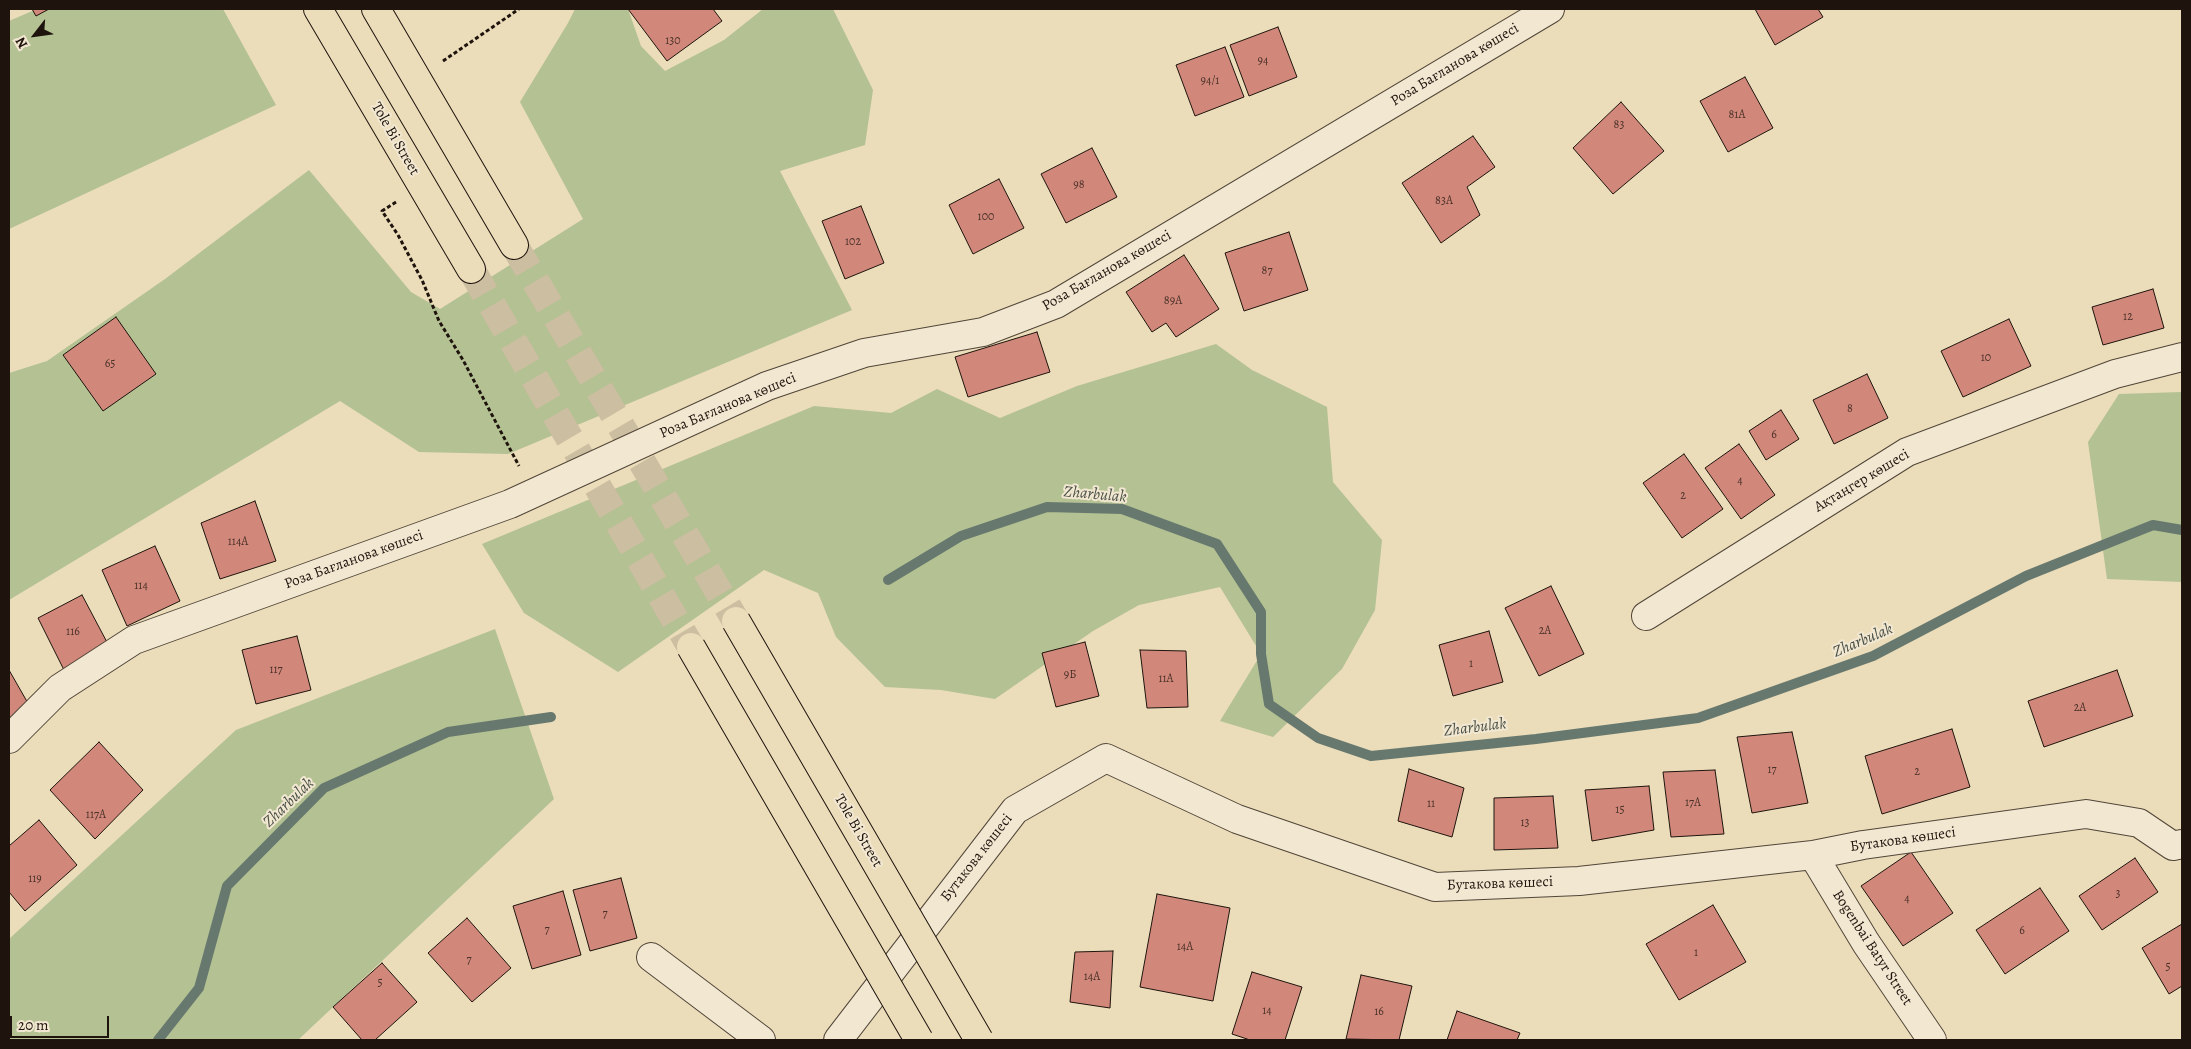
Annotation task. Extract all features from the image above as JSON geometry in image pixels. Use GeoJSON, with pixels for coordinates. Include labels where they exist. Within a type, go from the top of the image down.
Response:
{"type":"FeatureCollection","features":[{"type":"Feature","properties":{"kind":"main road","name":"Tole Bi Street"},"geometry":{"type":"LineString","coordinates":[[318,9],[471,269]]}},
{"type":"Feature","properties":{"kind":"main road"},"geometry":{"type":"LineString","coordinates":[[376,9],[514,245]]}},
{"type":"Feature","properties":{"kind":"main road","name":"Tole Bi Street"},"geometry":{"type":"LineString","coordinates":[[736,621],[979,1040]]}},
{"type":"Feature","properties":{"kind":"main road"},"geometry":{"type":"LineString","coordinates":[[691,647],[920,1040]]}},
{"type":"Feature","properties":{"kind":"street","name":"Роза Бағланова көшесі"},"geometry":{"type":"LineString","coordinates":[[9,739],[60,688],[134,640],[510,504],[767,386],[864,353],[983,332],[1056,304],[1550,9]]}},
{"type":"Feature","properties":{"kind":"street","name":"Ақтаңгер көшесі"},"geometry":{"type":"LineString","coordinates":[[1646,616],[1907,452],[2115,374],[2182,357]]}},
{"type":"Feature","properties":{"kind":"street","name":"Бутакова көшесі"},"geometry":{"type":"LineString","coordinates":[[838,1040],[1015,810],[1106,758],[1237,819],[1435,887],[1579,881],[1813,855],[1863,845],[2086,814],[2139,823],[2179,851]]}},
{"type":"Feature","properties":{"kind":"street","name":"Bogenbai Batyr Street"},"geometry":{"type":"LineString","coordinates":[[1813,855],[1866,943],[1932,1040]]}},
{"type":"Feature","properties":{"kind":"street"},"geometry":{"type":"LineString","coordinates":[[651,957],[760,1040]]}},
{"type":"Feature","properties":{"kind":"path"},"geometry":{"type":"LineString","coordinates":[[443,61],[519,9]]}},
{"type":"Feature","properties":{"kind":"path"},"geometry":{"type":"LineString","coordinates":[[396,202],[382,211],[398,235],[422,280],[438,321],[463,360],[499,425],[533,494]]}},
{"type":"Feature","properties":{"kind":"green space"},"geometry":{"type":"Polygon","coordinates":[[[37,9],[223,9],[276,105],[9,229],[9,21],[37,9]]]}},
{"type":"Feature","properties":{"kind":"green space"},"geometry":{"type":"Polygon","coordinates":[[[575,9],[628,9],[641,46],[665,71],[724,40],[763,9],[833,9],[873,90],[865,145],[780,171],[852,310],[508,454],[419,452],[340,401],[9,600],[9,373],[47,361],[165,279],[309,170],[411,292],[440,309],[583,219],[520,102],[575,9]]]}},
{"type":"Feature","properties":{"kind":"green space"},"geometry":{"type":"Polygon","coordinates":[[[1216,344],[1252,370],[1327,407],[1333,482],[1382,540],[1375,610],[1342,669],[1273,737],[1220,721],[1261,654],[1220,587],[1139,605],[1093,631],[995,699],[941,690],[885,687],[836,637],[818,593],[764,570],[618,672],[524,613],[482,544],[814,406],[891,413],[937,389],[1000,418],[1077,386],[1216,344]]]}},
{"type":"Feature","properties":{"kind":"green space"},"geometry":{"type":"Polygon","coordinates":[[[2182,392],[2182,582],[2107,579],[2088,442],[2119,394],[2182,392]]]}},
{"type":"Feature","properties":{"kind":"green space"},"geometry":{"type":"Polygon","coordinates":[[[495,629],[554,799],[298,1040],[9,1040],[9,939],[236,730],[495,629]]]}},
{"type":"Feature","properties":{"kind":"building"},"geometry":{"type":"Polygon","coordinates":[[[32,9],[49,9],[36,16],[32,9]]]}},
{"type":"Feature","properties":{"kind":"building"},"geometry":{"type":"Polygon","coordinates":[[[628,9],[713,9],[722,21],[667,61],[628,9]]]}},
{"type":"Feature","properties":{"kind":"building"},"geometry":{"type":"Polygon","coordinates":[[[1755,9],[1818,9],[1823,17],[1775,45],[1755,9]]]}},
{"type":"Feature","properties":{"kind":"building"},"geometry":{"type":"Polygon","coordinates":[[[1278,27],[1297,77],[1249,96],[1230,45],[1278,27]]]}},
{"type":"Feature","properties":{"kind":"building"},"geometry":{"type":"Polygon","coordinates":[[[1225,47],[1244,97],[1195,116],[1176,65],[1225,47]]]}},
{"type":"Feature","properties":{"kind":"building"},"geometry":{"type":"Polygon","coordinates":[[[1745,77],[1773,128],[1728,152],[1700,101],[1745,77]]]}},
{"type":"Feature","properties":{"kind":"building"},"geometry":{"type":"Polygon","coordinates":[[[1621,102],[1664,151],[1613,194],[1573,148],[1621,102]]]}},
{"type":"Feature","properties":{"kind":"building"},"geometry":{"type":"Polygon","coordinates":[[[1473,136],[1495,167],[1467,187],[1480,215],[1441,243],[1402,183],[1473,136]]]}},
{"type":"Feature","properties":{"kind":"building"},"geometry":{"type":"Polygon","coordinates":[[[1092,148],[1117,197],[1066,223],[1041,174],[1092,148]]]}},
{"type":"Feature","properties":{"kind":"building"},"geometry":{"type":"Polygon","coordinates":[[[999,179],[1024,228],[973,254],[949,205],[999,179]]]}},
{"type":"Feature","properties":{"kind":"building"},"geometry":{"type":"Polygon","coordinates":[[[861,206],[884,263],[845,279],[822,221],[861,206]]]}},
{"type":"Feature","properties":{"kind":"building"},"geometry":{"type":"Polygon","coordinates":[[[1289,232],[1308,290],[1244,311],[1225,253],[1289,232]]]}},
{"type":"Feature","properties":{"kind":"building"},"geometry":{"type":"Polygon","coordinates":[[[1184,255],[1219,309],[1176,337],[1166,323],[1152,332],[1126,292],[1184,255]]]}},
{"type":"Feature","properties":{"kind":"building"},"geometry":{"type":"Polygon","coordinates":[[[2153,289],[2164,328],[2103,345],[2092,307],[2153,289]]]}},
{"type":"Feature","properties":{"kind":"building"},"geometry":{"type":"Polygon","coordinates":[[[116,317],[156,374],[103,411],[63,355],[116,317]]]}},
{"type":"Feature","properties":{"kind":"building"},"geometry":{"type":"Polygon","coordinates":[[[2009,319],[2031,366],[1963,397],[1941,351],[2009,319]]]}},
{"type":"Feature","properties":{"kind":"building"},"geometry":{"type":"Polygon","coordinates":[[[1037,332],[1050,372],[968,397],[955,357],[1037,332]]]}},
{"type":"Feature","properties":{"kind":"building"},"geometry":{"type":"Polygon","coordinates":[[[1867,374],[1888,418],[1834,444],[1813,400],[1867,374]]]}},
{"type":"Feature","properties":{"kind":"building"},"geometry":{"type":"Polygon","coordinates":[[[1781,410],[1799,439],[1766,460],[1749,431],[1781,410]]]}},
{"type":"Feature","properties":{"kind":"building"},"geometry":{"type":"Polygon","coordinates":[[[1739,444],[1775,495],[1741,519],[1705,468],[1739,444]]]}},
{"type":"Feature","properties":{"kind":"building"},"geometry":{"type":"Polygon","coordinates":[[[1684,454],[1723,509],[1682,538],[1643,483],[1684,454]]]}},
{"type":"Feature","properties":{"kind":"building"},"geometry":{"type":"Polygon","coordinates":[[[255,501],[276,561],[220,579],[201,523],[255,501]]]}},
{"type":"Feature","properties":{"kind":"building"},"geometry":{"type":"Polygon","coordinates":[[[155,546],[180,601],[127,626],[102,570],[155,546]]]}},
{"type":"Feature","properties":{"kind":"building"},"geometry":{"type":"Polygon","coordinates":[[[1551,586],[1584,654],[1539,676],[1505,608],[1551,586]]]}},
{"type":"Feature","properties":{"kind":"building"},"geometry":{"type":"Polygon","coordinates":[[[82,595],[109,646],[64,670],[38,618],[82,595]]]}},
{"type":"Feature","properties":{"kind":"building"},"geometry":{"type":"Polygon","coordinates":[[[1489,631],[1503,682],[1453,696],[1439,645],[1489,631]]]}},
{"type":"Feature","properties":{"kind":"building"},"geometry":{"type":"Polygon","coordinates":[[[297,636],[311,690],[256,704],[242,650],[297,636]]]}},
{"type":"Feature","properties":{"kind":"building"},"geometry":{"type":"Polygon","coordinates":[[[1085,642],[1099,696],[1056,707],[1042,653],[1085,642]]]}},
{"type":"Feature","properties":{"kind":"building"},"geometry":{"type":"Polygon","coordinates":[[[1140,650],[1186,651],[1188,707],[1147,708],[1140,650]]]}},
{"type":"Feature","properties":{"kind":"building"},"geometry":{"type":"Polygon","coordinates":[[[9,670],[33,712],[9,727],[9,670]]]}},
{"type":"Feature","properties":{"kind":"building"},"geometry":{"type":"Polygon","coordinates":[[[2117,670],[2133,716],[2044,747],[2028,701],[2117,670]]]}},
{"type":"Feature","properties":{"kind":"building"},"geometry":{"type":"Polygon","coordinates":[[[1952,729],[1970,787],[1882,814],[1865,756],[1952,729]]]}},
{"type":"Feature","properties":{"kind":"building"},"geometry":{"type":"Polygon","coordinates":[[[1792,732],[1808,803],[1752,813],[1737,737],[1792,732]]]}},
{"type":"Feature","properties":{"kind":"building"},"geometry":{"type":"Polygon","coordinates":[[[99,742],[143,790],[95,839],[50,790],[99,742]]]}},
{"type":"Feature","properties":{"kind":"building"},"geometry":{"type":"Polygon","coordinates":[[[1409,769],[1464,788],[1452,837],[1398,821],[1409,769]]]}},
{"type":"Feature","properties":{"kind":"building"},"geometry":{"type":"Polygon","coordinates":[[[1715,770],[1724,834],[1671,837],[1663,772],[1715,770]]]}},
{"type":"Feature","properties":{"kind":"building"},"geometry":{"type":"Polygon","coordinates":[[[1649,786],[1654,830],[1592,841],[1585,790],[1649,786]]]}},
{"type":"Feature","properties":{"kind":"building"},"geometry":{"type":"Polygon","coordinates":[[[1553,796],[1558,848],[1494,850],[1494,798],[1553,796]]]}},
{"type":"Feature","properties":{"kind":"building"},"geometry":{"type":"Polygon","coordinates":[[[39,820],[77,865],[25,911],[9,892],[9,846],[39,820]]]}},
{"type":"Feature","properties":{"kind":"building"},"geometry":{"type":"Polygon","coordinates":[[[1911,852],[1953,913],[1903,946],[1861,886],[1911,852]]]}},
{"type":"Feature","properties":{"kind":"building"},"geometry":{"type":"Polygon","coordinates":[[[2135,858],[2158,892],[2102,930],[2079,896],[2135,858]]]}},
{"type":"Feature","properties":{"kind":"building"},"geometry":{"type":"Polygon","coordinates":[[[621,878],[637,938],[590,951],[573,890],[621,878]]]}},
{"type":"Feature","properties":{"kind":"building"},"geometry":{"type":"Polygon","coordinates":[[[2040,888],[2069,931],[2005,974],[1976,930],[2040,888]]]}},
{"type":"Feature","properties":{"kind":"building"},"geometry":{"type":"Polygon","coordinates":[[[563,891],[581,955],[532,969],[513,906],[563,891]]]}},
{"type":"Feature","properties":{"kind":"building"},"geometry":{"type":"Polygon","coordinates":[[[1157,894],[1230,908],[1213,1001],[1140,987],[1157,894]]]}},
{"type":"Feature","properties":{"kind":"building"},"geometry":{"type":"Polygon","coordinates":[[[1713,905],[1746,962],[1679,1000],[1646,944],[1713,905]]]}},
{"type":"Feature","properties":{"kind":"building"},"geometry":{"type":"Polygon","coordinates":[[[467,918],[511,968],[472,1002],[428,953],[467,918]]]}},
{"type":"Feature","properties":{"kind":"building"},"geometry":{"type":"Polygon","coordinates":[[[2182,924],[2182,986],[2169,994],[2142,948],[2182,924]]]}},
{"type":"Feature","properties":{"kind":"building"},"geometry":{"type":"Polygon","coordinates":[[[1113,951],[1110,1008],[1070,1002],[1075,952],[1113,951]]]}},
{"type":"Feature","properties":{"kind":"building"},"geometry":{"type":"Polygon","coordinates":[[[382,963],[417,1002],[375,1040],[362,1040],[333,1007],[382,963]]]}},
{"type":"Feature","properties":{"kind":"building"},"geometry":{"type":"Polygon","coordinates":[[[1252,972],[1302,987],[1285,1040],[1250,1040],[1232,1034],[1252,972]]]}},
{"type":"Feature","properties":{"kind":"building"},"geometry":{"type":"Polygon","coordinates":[[[1361,975],[1412,986],[1399,1040],[1346,1039],[1361,975]]]}},
{"type":"Feature","properties":{"kind":"building"},"geometry":{"type":"Polygon","coordinates":[[[1457,1011],[1520,1033],[1517,1040],[1447,1040],[1457,1011]]]}},
{"type":"Feature","properties":{"kind":"waterway","name":"Zharbulak"},"geometry":{"type":"LineString","coordinates":[[888,580],[961,536],[1047,507],[1122,509],[1217,544],[1261,612],[1261,654],[1269,704],[1318,738],[1371,756],[1536,739],[1698,718],[1873,656],[2026,576],[2153,525],[2182,530]]}},
{"type":"Feature","properties":{"kind":"waterway","name":"Zharbulak"},"geometry":{"type":"LineString","coordinates":[[158,1040],[199,988],[227,886],[324,788],[448,732],[551,717]]}},
{"type":"Feature","properties":{"kind":"tunnel"},"geometry":{"type":"LineString","coordinates":[[514,245],[736,621]]}},
{"type":"Feature","properties":{"kind":"tunnel"},"geometry":{"type":"LineString","coordinates":[[471,269],[691,647]]}}]}
